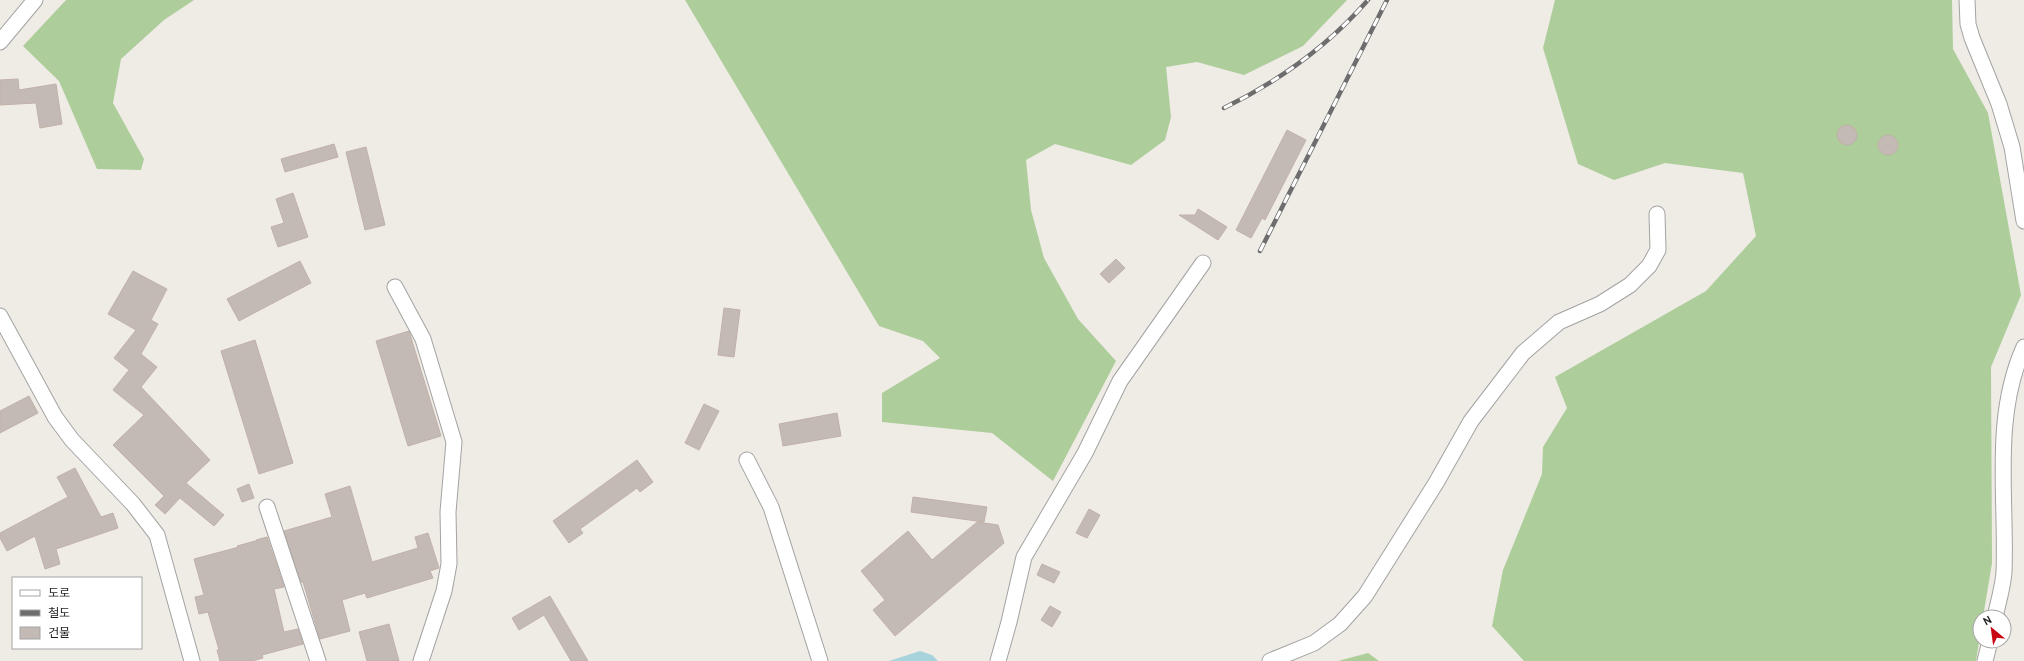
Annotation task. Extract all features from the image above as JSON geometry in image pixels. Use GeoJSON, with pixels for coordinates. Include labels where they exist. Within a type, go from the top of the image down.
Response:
{"type":"FeatureCollection","features":[{"type":"Feature","properties":{"kind":"street"},"geometry":{"type":"LineString","coordinates":[[0,42],[35,0]]}},
{"type":"Feature","properties":{"kind":"street"},"geometry":{"type":"LineString","coordinates":[[1967,0],[1968,24],[1972,38],[2000,104],[2012,147],[2024,221]]}},
{"type":"Feature","properties":{"kind":"street"},"geometry":{"type":"LineString","coordinates":[[1270,661],[1314,643],[1340,624],[1365,596],[1436,483],[1471,421],[1523,354],[1559,322],[1600,304],[1630,285],[1648,266],[1658,250],[1656,214]]}},
{"type":"Feature","properties":{"kind":"street"},"geometry":{"type":"LineString","coordinates":[[998,661],[1009,622],[1024,557],[1085,453],[1120,381],[1203,263]]}},
{"type":"Feature","properties":{"kind":"street"},"geometry":{"type":"LineString","coordinates":[[395,287],[423,339],[454,442],[448,512],[449,564],[444,591],[421,661]]}},
{"type":"Feature","properties":{"kind":"street"},"geometry":{"type":"LineString","coordinates":[[0,316],[55,417],[72,440],[132,504],[157,535],[192,661]]}},
{"type":"Feature","properties":{"kind":"street"},"geometry":{"type":"LineString","coordinates":[[1997,609],[2004,574],[2003,447],[2009,400],[2019,358],[2024,347]]}},
{"type":"Feature","properties":{"kind":"street"},"geometry":{"type":"LineString","coordinates":[[747,460],[771,507],[820,661]]}},
{"type":"Feature","properties":{"kind":"street"},"geometry":{"type":"LineString","coordinates":[[267,507],[318,661]]}},
{"type":"Feature","properties":{"kind":"street"},"geometry":{"type":"LineString","coordinates":[[1985,661],[1988,649]]}},
{"type":"Feature","properties":{"kind":"green space"},"geometry":{"type":"Polygon","coordinates":[[[66,0],[194,0],[164,20],[121,59],[113,103],[144,159],[141,170],[97,169],[59,81],[23,46],[66,0]]]}},
{"type":"Feature","properties":{"kind":"green space"},"geometry":{"type":"Polygon","coordinates":[[[685,0],[1347,0],[1303,46],[1244,75],[1197,62],[1166,67],[1171,117],[1165,140],[1131,165],[1055,144],[1026,160],[1031,210],[1044,258],[1078,319],[1116,361],[1053,481],[992,433],[882,422],[882,393],[940,358],[923,341],[879,326],[685,0]]]}},
{"type":"Feature","properties":{"kind":"green space"},"geometry":{"type":"Polygon","coordinates":[[[1555,0],[1952,0],[1953,49],[1988,113],[2021,295],[1991,367],[1992,563],[1984,609],[1972,609],[1972,649],[1978,649],[1976,661],[1524,661],[1492,626],[1503,570],[1542,474],[1543,447],[1567,408],[1555,377],[1706,291],[1756,236],[1743,173],[1665,163],[1614,180],[1578,164],[1543,48],[1555,0]]]}},
{"type":"Feature","properties":{"kind":"green space"},"geometry":{"type":"Polygon","coordinates":[[[1368,653],[1379,661],[1338,661],[1368,653]]]}},
{"type":"Feature","properties":{"kind":"water"},"geometry":{"type":"Polygon","coordinates":[[[920,651],[932,655],[938,661],[889,661],[920,651]]]}},
{"type":"Feature","properties":{"kind":"building"},"geometry":{"type":"Polygon","coordinates":[[[18,79],[19,90],[56,84],[62,124],[40,128],[36,103],[0,105],[0,80],[18,79]]]}},
{"type":"Feature","properties":{"kind":"building"},"geometry":{"type":"Polygon","coordinates":[[[1847,125],[1854,128],[1857,135],[1854,142],[1847,145],[1840,142],[1837,135],[1840,128],[1847,125]]]}},
{"type":"Feature","properties":{"kind":"building"},"geometry":{"type":"Polygon","coordinates":[[[1287,130],[1306,140],[1265,220],[1262,218],[1251,238],[1236,230],[1287,130]]]}},
{"type":"Feature","properties":{"kind":"building"},"geometry":{"type":"Polygon","coordinates":[[[1888,135],[1895,138],[1898,145],[1895,152],[1888,155],[1881,152],[1878,145],[1881,138],[1888,135]]]}},
{"type":"Feature","properties":{"kind":"building"},"geometry":{"type":"Polygon","coordinates":[[[334,144],[338,157],[285,172],[281,159],[334,144]]]}},
{"type":"Feature","properties":{"kind":"building"},"geometry":{"type":"Polygon","coordinates":[[[366,147],[385,225],[365,230],[346,152],[366,147]]]}},
{"type":"Feature","properties":{"kind":"building"},"geometry":{"type":"Polygon","coordinates":[[[293,193],[308,237],[278,247],[271,227],[284,223],[276,199],[293,193]]]}},
{"type":"Feature","properties":{"kind":"building"},"geometry":{"type":"Polygon","coordinates":[[[1198,209],[1227,227],[1218,240],[1179,215],[1195,215],[1198,209]]]}},
{"type":"Feature","properties":{"kind":"building"},"geometry":{"type":"Polygon","coordinates":[[[1116,259],[1125,268],[1109,283],[1100,274],[1116,259]]]}},
{"type":"Feature","properties":{"kind":"building"},"geometry":{"type":"Polygon","coordinates":[[[300,261],[311,283],[239,321],[227,299],[300,261]]]}},
{"type":"Feature","properties":{"kind":"building"},"geometry":{"type":"Polygon","coordinates":[[[133,271],[167,289],[151,320],[158,324],[141,354],[157,367],[141,387],[210,460],[186,483],[224,515],[214,526],[180,498],[165,514],[155,505],[164,496],[113,445],[144,415],[113,390],[129,370],[114,358],[136,330],[108,314],[133,271]]]}},
{"type":"Feature","properties":{"kind":"building"},"geometry":{"type":"Polygon","coordinates":[[[724,308],[740,310],[734,357],[718,355],[724,308]]]}},
{"type":"Feature","properties":{"kind":"building"},"geometry":{"type":"Polygon","coordinates":[[[409,331],[441,436],[408,446],[376,341],[409,331]]]}},
{"type":"Feature","properties":{"kind":"building"},"geometry":{"type":"Polygon","coordinates":[[[255,340],[293,463],[259,474],[221,351],[255,340]]]}},
{"type":"Feature","properties":{"kind":"building"},"geometry":{"type":"Polygon","coordinates":[[[29,396],[38,413],[0,433],[0,411],[29,396]]]}},
{"type":"Feature","properties":{"kind":"building"},"geometry":{"type":"Polygon","coordinates":[[[704,404],[719,411],[699,450],[685,443],[704,404]]]}},
{"type":"Feature","properties":{"kind":"building"},"geometry":{"type":"Polygon","coordinates":[[[837,413],[841,436],[783,446],[779,424],[837,413]]]}},
{"type":"Feature","properties":{"kind":"building"},"geometry":{"type":"Polygon","coordinates":[[[637,460],[653,482],[640,492],[637,488],[580,529],[583,533],[569,543],[553,521],[637,460]]]}},
{"type":"Feature","properties":{"kind":"building"},"geometry":{"type":"Polygon","coordinates":[[[75,468],[101,517],[113,513],[118,528],[56,549],[60,564],[45,569],[35,536],[7,551],[0,538],[0,533],[68,497],[57,477],[75,468]]]}},
{"type":"Feature","properties":{"kind":"building"},"geometry":{"type":"Polygon","coordinates":[[[249,484],[254,498],[242,502],[237,489],[249,484]]]}},
{"type":"Feature","properties":{"kind":"building"},"geometry":{"type":"Polygon","coordinates":[[[350,486],[372,562],[418,548],[415,537],[428,533],[439,568],[430,571],[433,578],[367,598],[365,593],[342,600],[350,631],[320,639],[303,582],[301,582],[284,531],[332,517],[325,494],[350,486]]]}},
{"type":"Feature","properties":{"kind":"building"},"geometry":{"type":"Polygon","coordinates":[[[913,497],[987,507],[984,522],[911,512],[913,497]]]}},
{"type":"Feature","properties":{"kind":"building"},"geometry":{"type":"Polygon","coordinates":[[[1089,509],[1100,515],[1087,538],[1076,533],[1089,509]]]}},
{"type":"Feature","properties":{"kind":"building"},"geometry":{"type":"Polygon","coordinates":[[[977,522],[998,525],[1004,543],[895,636],[873,610],[885,600],[861,571],[908,531],[932,560],[977,522]]]}},
{"type":"Feature","properties":{"kind":"building"},"geometry":{"type":"Polygon","coordinates":[[[267,537],[284,587],[274,589],[284,632],[298,629],[303,644],[262,655],[263,658],[252,661],[220,661],[217,650],[219,650],[208,612],[199,614],[195,597],[204,595],[194,559],[239,547],[237,546],[255,541],[256,542],[256,540],[267,537]]]}},
{"type":"Feature","properties":{"kind":"building"},"geometry":{"type":"Polygon","coordinates":[[[1042,564],[1060,572],[1054,583],[1037,575],[1042,564]]]}},
{"type":"Feature","properties":{"kind":"building"},"geometry":{"type":"Polygon","coordinates":[[[550,596],[588,661],[571,661],[544,615],[519,630],[512,618],[550,596]]]}},
{"type":"Feature","properties":{"kind":"building"},"geometry":{"type":"Polygon","coordinates":[[[1050,606],[1061,612],[1052,627],[1041,620],[1050,606]]]}},
{"type":"Feature","properties":{"kind":"building"},"geometry":{"type":"Polygon","coordinates":[[[389,624],[399,661],[367,661],[359,632],[389,624]]]}},
{"type":"Feature","properties":{"kind":"railway"},"geometry":{"type":"LineString","coordinates":[[1224,108],[1264,86],[1302,61],[1353,17],[1368,0]]}},
{"type":"Feature","properties":{"kind":"railway"},"geometry":{"type":"LineString","coordinates":[[1260,251],[1387,0]]}}]}
